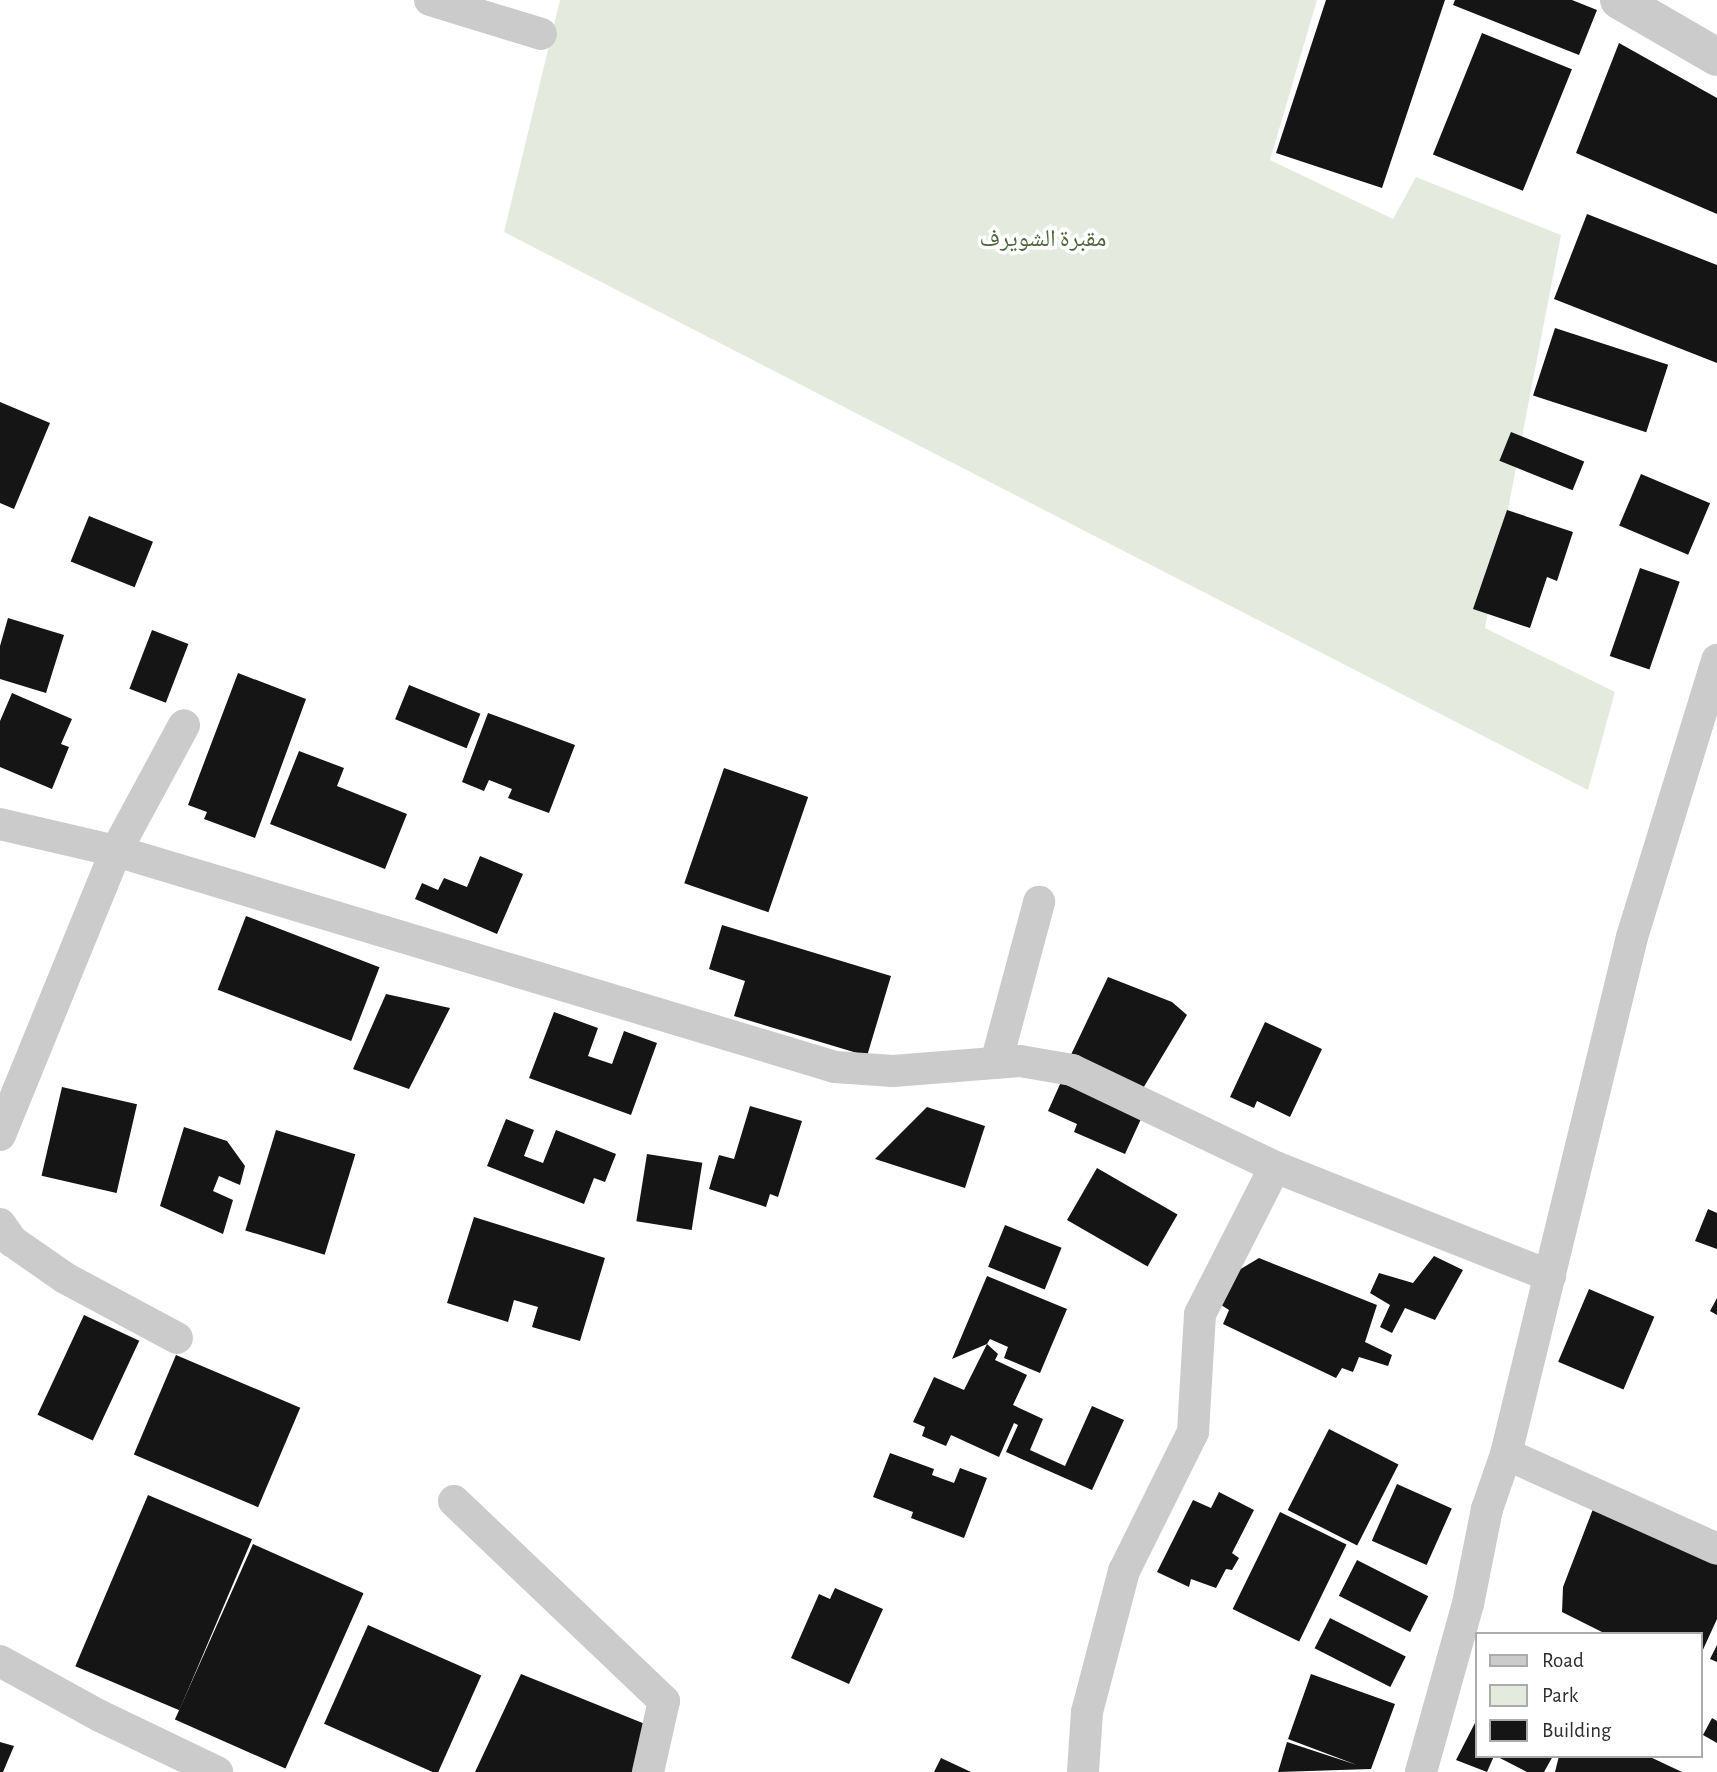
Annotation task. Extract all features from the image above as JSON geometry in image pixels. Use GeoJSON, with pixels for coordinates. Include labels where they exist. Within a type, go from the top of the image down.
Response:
{"type":"FeatureCollection","features":[{"type":"Feature","properties":{"kind":"street"},"geometry":{"type":"LineString","coordinates":[[430,0],[541,34]]}},
{"type":"Feature","properties":{"kind":"street"},"geometry":{"type":"LineString","coordinates":[[1619,0],[1717,57]]}},
{"type":"Feature","properties":{"kind":"street"},"geometry":{"type":"LineString","coordinates":[[1420,1772],[1468,1604],[1487,1509],[1506,1454],[1632,937],[1717,660]]}},
{"type":"Feature","properties":{"kind":"street"},"geometry":{"type":"LineString","coordinates":[[0,1135],[116,851],[184,725]]}},
{"type":"Feature","properties":{"kind":"street"},"geometry":{"type":"LineString","coordinates":[[0,824],[116,851],[835,1067],[893,1071],[1020,1061],[1072,1070],[1275,1167],[1550,1276]]}},
{"type":"Feature","properties":{"kind":"street"},"geometry":{"type":"LineString","coordinates":[[996,1063],[1039,902]]}},
{"type":"Feature","properties":{"kind":"street"},"geometry":{"type":"LineString","coordinates":[[1083,1772],[1087,1712],[1124,1572],[1193,1432],[1200,1314],[1275,1167]]}},
{"type":"Feature","properties":{"kind":"street"},"geometry":{"type":"LineString","coordinates":[[0,1224],[12,1241],[65,1278],[177,1338]]}},
{"type":"Feature","properties":{"kind":"street"},"geometry":{"type":"LineString","coordinates":[[1506,1454],[1717,1549]]}},
{"type":"Feature","properties":{"kind":"street"},"geometry":{"type":"LineString","coordinates":[[454,1501],[664,1702],[648,1772]]}},
{"type":"Feature","properties":{"kind":"street"},"geometry":{"type":"LineString","coordinates":[[0,1661],[100,1716],[217,1772]]}},
{"type":"Feature","properties":{"kind":"green space","name":"مقبرة الشويرف"},"geometry":{"type":"Polygon","coordinates":[[[560,0],[1317,0],[1270,160],[1393,219],[1416,177],[1561,235],[1485,628],[1615,692],[1588,790],[504,232],[560,0]]]}},
{"type":"Feature","properties":{"kind":"building"},"geometry":{"type":"Polygon","coordinates":[[[1326,0],[1445,0],[1382,188],[1276,153],[1326,0]]]}},
{"type":"Feature","properties":{"kind":"building"},"geometry":{"type":"Polygon","coordinates":[[[1455,0],[1572,0],[1597,10],[1579,55],[1453,5],[1455,0]]]}},
{"type":"Feature","properties":{"kind":"building"},"geometry":{"type":"Polygon","coordinates":[[[1482,33],[1572,69],[1523,191],[1433,154],[1482,33]]]}},
{"type":"Feature","properties":{"kind":"building"},"geometry":{"type":"Polygon","coordinates":[[[1619,43],[1717,98],[1717,214],[1576,153],[1619,43]]]}},
{"type":"Feature","properties":{"kind":"building"},"geometry":{"type":"Polygon","coordinates":[[[1587,214],[1717,265],[1717,363],[1554,299],[1587,214]]]}},
{"type":"Feature","properties":{"kind":"building"},"geometry":{"type":"Polygon","coordinates":[[[1555,328],[1668,365],[1646,432],[1533,396],[1555,328]]]}},
{"type":"Feature","properties":{"kind":"building"},"geometry":{"type":"Polygon","coordinates":[[[0,402],[50,423],[14,509],[0,503],[0,402]]]}},
{"type":"Feature","properties":{"kind":"building"},"geometry":{"type":"Polygon","coordinates":[[[1511,432],[1584,462],[1573,490],[1499,461],[1511,432]]]}},
{"type":"Feature","properties":{"kind":"building"},"geometry":{"type":"Polygon","coordinates":[[[1641,474],[1710,503],[1688,555],[1619,526],[1641,474]]]}},
{"type":"Feature","properties":{"kind":"building"},"geometry":{"type":"Polygon","coordinates":[[[1507,510],[1573,532],[1557,581],[1547,577],[1530,628],[1473,609],[1507,510]]]}},
{"type":"Feature","properties":{"kind":"building"},"geometry":{"type":"Polygon","coordinates":[[[89,516],[153,542],[135,587],[71,561],[89,516]]]}},
{"type":"Feature","properties":{"kind":"building"},"geometry":{"type":"Polygon","coordinates":[[[1640,568],[1680,582],[1649,670],[1610,656],[1640,568]]]}},
{"type":"Feature","properties":{"kind":"building"},"geometry":{"type":"Polygon","coordinates":[[[8,618],[64,635],[46,693],[0,679],[0,646],[8,618]]]}},
{"type":"Feature","properties":{"kind":"building"},"geometry":{"type":"Polygon","coordinates":[[[152,630],[188,644],[166,703],[129,689],[152,630]]]}},
{"type":"Feature","properties":{"kind":"building"},"geometry":{"type":"Polygon","coordinates":[[[238,673],[306,699],[255,838],[204,819],[207,812],[188,805],[238,673]]]}},
{"type":"Feature","properties":{"kind":"building"},"geometry":{"type":"Polygon","coordinates":[[[409,685],[480,714],[467,748],[395,719],[409,685]]]}},
{"type":"Feature","properties":{"kind":"building"},"geometry":{"type":"Polygon","coordinates":[[[12,693],[72,719],[61,744],[69,747],[52,789],[0,767],[0,721],[12,693]]]}},
{"type":"Feature","properties":{"kind":"building"},"geometry":{"type":"Polygon","coordinates":[[[488,713],[575,745],[549,813],[508,798],[512,789],[489,780],[484,791],[462,782],[488,713]]]}},
{"type":"Feature","properties":{"kind":"building"},"geometry":{"type":"Polygon","coordinates":[[[299,751],[344,768],[337,786],[407,814],[385,869],[270,824],[299,751]]]}},
{"type":"Feature","properties":{"kind":"building"},"geometry":{"type":"Polygon","coordinates":[[[724,768],[808,797],[768,912],[684,883],[724,768]]]}},
{"type":"Feature","properties":{"kind":"building"},"geometry":{"type":"Polygon","coordinates":[[[480,856],[523,874],[497,934],[415,899],[422,883],[438,890],[444,878],[467,887],[480,856]]]}},
{"type":"Feature","properties":{"kind":"building"},"geometry":{"type":"Polygon","coordinates":[[[246,916],[380,967],[351,1041],[218,990],[246,916]]]}},
{"type":"Feature","properties":{"kind":"building"},"geometry":{"type":"Polygon","coordinates":[[[722,925],[891,976],[867,1056],[734,1016],[745,981],[709,969],[722,925]]]}},
{"type":"Feature","properties":{"kind":"building"},"geometry":{"type":"Polygon","coordinates":[[[1108,977],[1172,1002],[1187,1015],[1139,1095],[1068,1061],[1108,977]]]}},
{"type":"Feature","properties":{"kind":"building"},"geometry":{"type":"Polygon","coordinates":[[[386,994],[450,1008],[409,1089],[353,1069],[386,994]]]}},
{"type":"Feature","properties":{"kind":"building"},"geometry":{"type":"Polygon","coordinates":[[[554,1012],[598,1028],[588,1056],[612,1064],[624,1031],[657,1043],[631,1115],[529,1078],[554,1012]]]}},
{"type":"Feature","properties":{"kind":"building"},"geometry":{"type":"Polygon","coordinates":[[[1265,1022],[1322,1049],[1290,1117],[1257,1101],[1254,1108],[1230,1097],[1265,1022]]]}},
{"type":"Feature","properties":{"kind":"building"},"geometry":{"type":"Polygon","coordinates":[[[1065,1073],[1146,1108],[1125,1154],[1074,1132],[1077,1124],[1048,1111],[1065,1073]]]}},
{"type":"Feature","properties":{"kind":"building"},"geometry":{"type":"Polygon","coordinates":[[[62,1087],[137,1104],[117,1193],[42,1176],[62,1087]]]}},
{"type":"Feature","properties":{"kind":"building"},"geometry":{"type":"Polygon","coordinates":[[[750,1106],[802,1121],[778,1197],[770,1194],[766,1207],[709,1189],[719,1155],[734,1159],[750,1106]]]}},
{"type":"Feature","properties":{"kind":"building"},"geometry":{"type":"Polygon","coordinates":[[[927,1107],[985,1126],[965,1188],[875,1159],[927,1107]]]}},
{"type":"Feature","properties":{"kind":"building"},"geometry":{"type":"Polygon","coordinates":[[[506,1119],[534,1130],[524,1156],[543,1163],[556,1130],[616,1154],[605,1182],[594,1178],[584,1204],[487,1166],[506,1119]]]}},
{"type":"Feature","properties":{"kind":"building"},"geometry":{"type":"Polygon","coordinates":[[[184,1127],[227,1141],[245,1166],[240,1185],[219,1176],[213,1191],[233,1200],[223,1234],[160,1206],[184,1127]]]}},
{"type":"Feature","properties":{"kind":"building"},"geometry":{"type":"Polygon","coordinates":[[[276,1130],[355,1154],[325,1255],[245,1230],[276,1130]]]}},
{"type":"Feature","properties":{"kind":"building"},"geometry":{"type":"Polygon","coordinates":[[[647,1154],[702,1163],[692,1230],[636,1221],[647,1154]]]}},
{"type":"Feature","properties":{"kind":"building"},"geometry":{"type":"Polygon","coordinates":[[[1097,1168],[1178,1214],[1148,1266],[1067,1220],[1097,1168]]]}},
{"type":"Feature","properties":{"kind":"building"},"geometry":{"type":"Polygon","coordinates":[[[1708,1209],[1717,1213],[1717,1249],[1695,1241],[1708,1209]]]}},
{"type":"Feature","properties":{"kind":"building"},"geometry":{"type":"Polygon","coordinates":[[[474,1217],[605,1258],[580,1341],[532,1327],[538,1307],[514,1300],[508,1322],[447,1303],[474,1217]]]}},
{"type":"Feature","properties":{"kind":"building"},"geometry":{"type":"Polygon","coordinates":[[[1005,1225],[1062,1248],[1045,1290],[988,1267],[1005,1225]]]}},
{"type":"Feature","properties":{"kind":"building"},"geometry":{"type":"Polygon","coordinates":[[[1434,1256],[1463,1270],[1435,1320],[1405,1308],[1392,1333],[1380,1327],[1390,1305],[1370,1293],[1379,1273],[1413,1283],[1434,1256]]]}},
{"type":"Feature","properties":{"kind":"building"},"geometry":{"type":"Polygon","coordinates":[[[1259,1258],[1377,1305],[1365,1342],[1392,1355],[1388,1366],[1359,1357],[1353,1372],[1342,1368],[1336,1378],[1223,1324],[1229,1310],[1218,1303],[1234,1273],[1259,1258]]]}},
{"type":"Feature","properties":{"kind":"building"},"geometry":{"type":"Polygon","coordinates":[[[987,1276],[1067,1309],[1040,1373],[1004,1358],[1008,1347],[990,1339],[987,1344],[952,1359],[987,1276]]]}},
{"type":"Feature","properties":{"kind":"building"},"geometry":{"type":"Polygon","coordinates":[[[1589,1289],[1654,1317],[1623,1389],[1558,1362],[1589,1289]]]}},
{"type":"Feature","properties":{"kind":"building"},"geometry":{"type":"Polygon","coordinates":[[[1717,1298],[1717,1315],[1710,1311],[1717,1298]]]}},
{"type":"Feature","properties":{"kind":"building"},"geometry":{"type":"Polygon","coordinates":[[[84,1315],[139,1341],[93,1440],[38,1415],[84,1315]]]}},
{"type":"Feature","properties":{"kind":"building"},"geometry":{"type":"Polygon","coordinates":[[[987,1344],[998,1354],[995,1360],[1027,1375],[1013,1405],[1043,1419],[1030,1450],[1065,1466],[1092,1406],[1124,1420],[1092,1490],[1006,1452],[1018,1425],[1014,1423],[999,1457],[951,1435],[946,1446],[922,1436],[925,1427],[913,1422],[934,1377],[964,1390],[987,1344]]]}},
{"type":"Feature","properties":{"kind":"building"},"geometry":{"type":"Polygon","coordinates":[[[176,1355],[300,1408],[258,1507],[134,1454],[176,1355]]]}},
{"type":"Feature","properties":{"kind":"building"},"geometry":{"type":"Polygon","coordinates":[[[1329,1429],[1398,1464],[1357,1545],[1288,1510],[1329,1429]]]}},
{"type":"Feature","properties":{"kind":"building"},"geometry":{"type":"Polygon","coordinates":[[[890,1453],[934,1469],[932,1475],[954,1483],[960,1468],[987,1478],[964,1538],[911,1518],[913,1512],[873,1497],[890,1453]]]}},
{"type":"Feature","properties":{"kind":"building"},"geometry":{"type":"Polygon","coordinates":[[[1397,1484],[1452,1508],[1427,1565],[1372,1541],[1397,1484]]]}},
{"type":"Feature","properties":{"kind":"building"},"geometry":{"type":"Polygon","coordinates":[[[1219,1492],[1254,1510],[1232,1553],[1239,1558],[1232,1570],[1226,1569],[1216,1588],[1191,1579],[1189,1587],[1157,1572],[1193,1500],[1211,1508],[1219,1492]]]}},
{"type":"Feature","properties":{"kind":"building"},"geometry":{"type":"Polygon","coordinates":[[[148,1495],[252,1539],[179,1710],[75,1666],[148,1495]]]}},
{"type":"Feature","properties":{"kind":"building"},"geometry":{"type":"Polygon","coordinates":[[[1593,1509],[1717,1562],[1717,1619],[1703,1650],[1703,1632],[1602,1632],[1562,1612],[1563,1587],[1593,1509]]]}},
{"type":"Feature","properties":{"kind":"building"},"geometry":{"type":"Polygon","coordinates":[[[1280,1512],[1347,1544],[1299,1642],[1233,1609],[1280,1512]]]}},
{"type":"Feature","properties":{"kind":"building"},"geometry":{"type":"Polygon","coordinates":[[[253,1544],[364,1593],[285,1769],[175,1719],[253,1544]]]}},
{"type":"Feature","properties":{"kind":"building"},"geometry":{"type":"Polygon","coordinates":[[[1357,1560],[1428,1596],[1410,1632],[1339,1596],[1357,1560]]]}},
{"type":"Feature","properties":{"kind":"building"},"geometry":{"type":"Polygon","coordinates":[[[835,1588],[883,1609],[849,1684],[791,1658],[819,1594],[830,1599],[835,1588]]]}},
{"type":"Feature","properties":{"kind":"building"},"geometry":{"type":"Polygon","coordinates":[[[1330,1618],[1406,1657],[1390,1687],[1315,1648],[1330,1618]]]}},
{"type":"Feature","properties":{"kind":"building"},"geometry":{"type":"Polygon","coordinates":[[[368,1625],[481,1675],[438,1772],[433,1772],[324,1724],[368,1625]]]}},
{"type":"Feature","properties":{"kind":"building"},"geometry":{"type":"Polygon","coordinates":[[[1717,1645],[1717,1662],[1710,1659],[1717,1645]]]}},
{"type":"Feature","properties":{"kind":"building"},"geometry":{"type":"Polygon","coordinates":[[[521,1674],[650,1726],[637,1772],[475,1772],[521,1674]]]}},
{"type":"Feature","properties":{"kind":"building"},"geometry":{"type":"Polygon","coordinates":[[[1311,1674],[1395,1704],[1371,1769],[1278,1772],[1287,1742],[1357,1765],[1288,1739],[1311,1674]]]}},
{"type":"Feature","properties":{"kind":"building"},"geometry":{"type":"Polygon","coordinates":[[[1712,1718],[1717,1721],[1717,1743],[1703,1735],[1712,1718]]]}},
{"type":"Feature","properties":{"kind":"building"},"geometry":{"type":"Polygon","coordinates":[[[1476,1721],[1476,1758],[1493,1758],[1487,1772],[1456,1760],[1476,1721]]]}},
{"type":"Feature","properties":{"kind":"building"},"geometry":{"type":"Polygon","coordinates":[[[0,1742],[14,1746],[3,1772],[0,1772],[0,1742]]]}},
{"type":"Feature","properties":{"kind":"building"},"geometry":{"type":"Polygon","coordinates":[[[941,1758],[971,1772],[934,1772],[941,1758]]]}},
{"type":"Feature","properties":{"kind":"building"},"geometry":{"type":"Polygon","coordinates":[[[1500,1758],[1552,1758],[1544,1772],[1527,1772],[1500,1758]]]}},
{"type":"Feature","properties":{"kind":"building"},"geometry":{"type":"Polygon","coordinates":[[[1558,1758],[1652,1758],[1682,1772],[1555,1772],[1558,1758]]]}}]}
